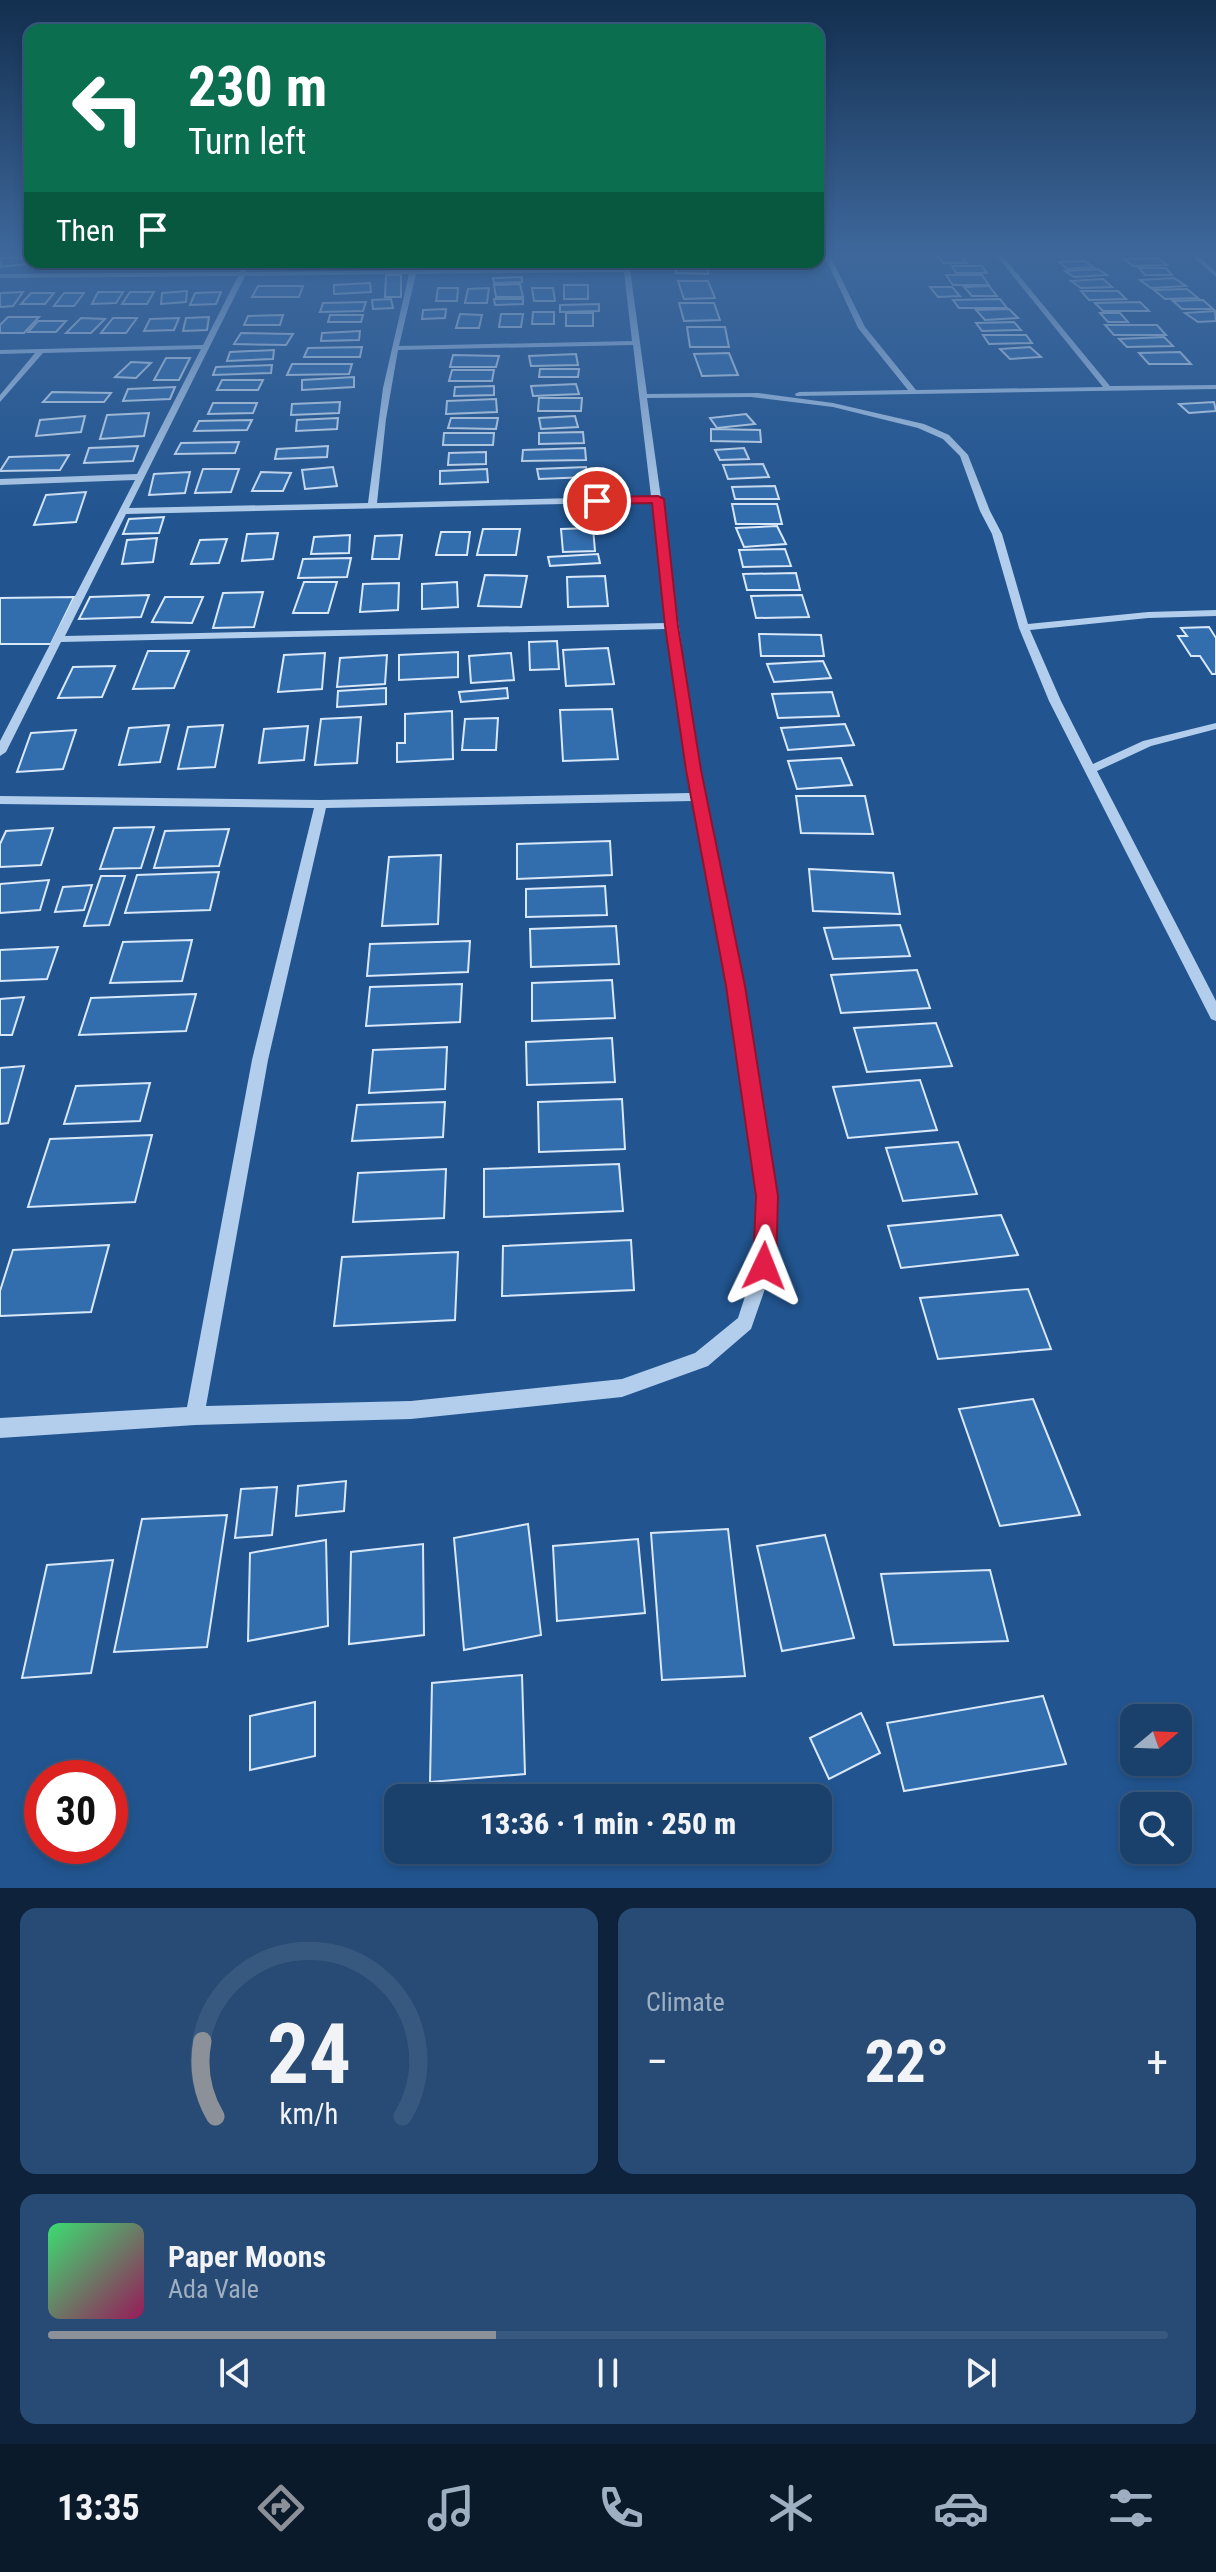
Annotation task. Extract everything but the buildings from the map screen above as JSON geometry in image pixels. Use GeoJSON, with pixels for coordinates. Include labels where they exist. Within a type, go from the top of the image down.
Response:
{"type":"FeatureCollection","features":[{"type":"Feature","properties":{"kind":"street"},"geometry":{"type":"LineString","coordinates":[[0,752],[209,343]]}},
{"type":"Feature","properties":{"kind":"street"},"geometry":{"type":"LineString","coordinates":[[372,507],[374,463],[397,343]]}},
{"type":"Feature","properties":{"kind":"street"},"geometry":{"type":"LineString","coordinates":[[397,348],[631,343]]}},
{"type":"Feature","properties":{"kind":"street"},"geometry":{"type":"LineString","coordinates":[[0,1428],[195,1416],[411,1410],[622,1388],[701,1360],[745,1323],[764,1266],[767,1196],[735,986],[701,797],[693,770],[636,343]]}},
{"type":"Feature","properties":{"kind":"street"},"geometry":{"type":"LineString","coordinates":[[874,343],[913,391]]}},
{"type":"Feature","properties":{"kind":"street"},"geometry":{"type":"LineString","coordinates":[[1071,343],[1107,387]]}},
{"type":"Feature","properties":{"kind":"street"},"geometry":{"type":"LineString","coordinates":[[0,352],[207,347]]}},
{"type":"Feature","properties":{"kind":"street"},"geometry":{"type":"LineString","coordinates":[[0,400],[41,351]]}},
{"type":"Feature","properties":{"kind":"street"},"geometry":{"type":"LineString","coordinates":[[642,396],[1216,387]]}},
{"type":"Feature","properties":{"kind":"street"},"geometry":{"type":"LineString","coordinates":[[751,395],[860,411],[921,426],[946,437],[964,455],[997,534],[1024,628],[1090,770],[1216,1015]]}},
{"type":"Feature","properties":{"kind":"street"},"geometry":{"type":"LineString","coordinates":[[0,482],[138,477]]}},
{"type":"Feature","properties":{"kind":"street"},"geometry":{"type":"LineString","coordinates":[[122,511],[658,499]]}},
{"type":"Feature","properties":{"kind":"street"},"geometry":{"type":"LineString","coordinates":[[1024,628],[1134,616],[1216,613]]}},
{"type":"Feature","properties":{"kind":"street"},"geometry":{"type":"LineString","coordinates":[[60,639],[672,626]]}},
{"type":"Feature","properties":{"kind":"street"},"geometry":{"type":"LineString","coordinates":[[1090,770],[1147,743],[1216,726]]}},
{"type":"Feature","properties":{"kind":"street"},"geometry":{"type":"LineString","coordinates":[[0,800],[321,804],[701,797]]}},
{"type":"Feature","properties":{"kind":"street"},"geometry":{"type":"LineString","coordinates":[[195,1416],[260,1060],[321,804]]}},
{"type":"Feature","properties":{"kind":"route"},"geometry":{"type":"LineString","coordinates":[[597,501],[658,499],[693,770],[701,797],[735,986],[767,1196],[764,1266]]}}]}
